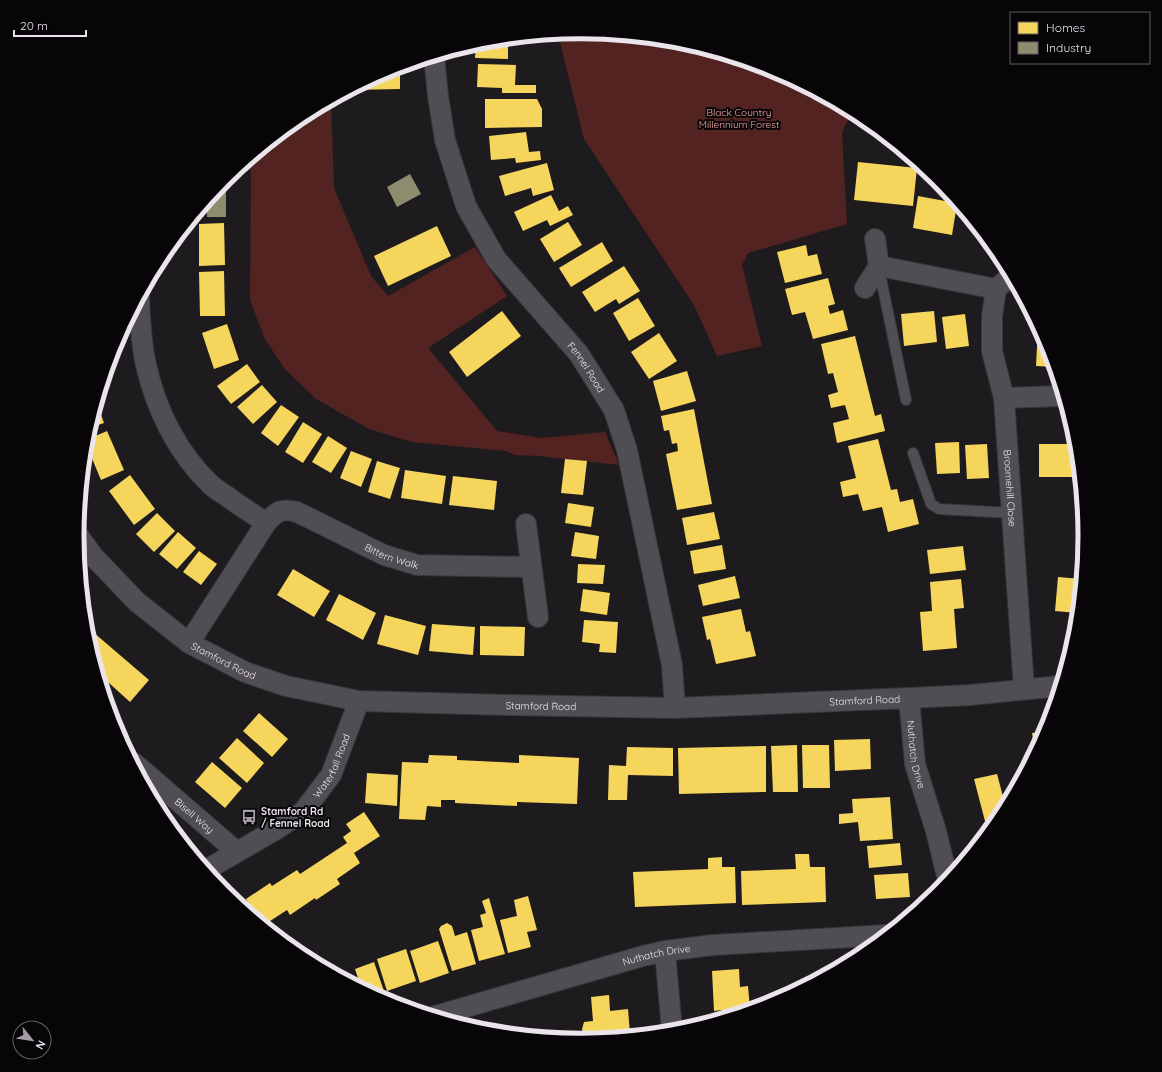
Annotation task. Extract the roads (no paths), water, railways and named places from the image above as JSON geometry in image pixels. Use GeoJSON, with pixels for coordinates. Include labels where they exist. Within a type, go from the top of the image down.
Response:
{"type":"FeatureCollection","features":[{"type":"Feature","properties":{"kind":"street","name":"Fennel Road"},"geometry":{"type":"LineString","coordinates":[[435,61],[445,140],[466,206],[496,259],[579,354],[614,410],[627,450],[672,665],[675,708]]}},
{"type":"Feature","properties":{"kind":"street"},"geometry":{"type":"LineString","coordinates":[[865,288],[879,266],[875,239]]}},
{"type":"Feature","properties":{"kind":"street"},"geometry":{"type":"LineString","coordinates":[[879,266],[996,289],[1006,280]]}},
{"type":"Feature","properties":{"kind":"street","name":"Broomehill Close"},"geometry":{"type":"LineString","coordinates":[[996,289],[992,316],[992,351],[1004,398],[1024,689]]}},
{"type":"Feature","properties":{"kind":"street"},"geometry":{"type":"LineString","coordinates":[[140,307],[145,364],[156,399],[169,430],[188,459],[211,485],[266,523]]}},
{"type":"Feature","properties":{"kind":"street"},"geometry":{"type":"LineString","coordinates":[[1004,398],[1058,396]]}},
{"type":"Feature","properties":{"kind":"street","name":"Bittern Walk"},"geometry":{"type":"LineString","coordinates":[[189,643],[266,523],[276,512],[287,510],[297,512],[384,555],[418,566],[531,567]]}},
{"type":"Feature","properties":{"kind":"street"},"geometry":{"type":"LineString","coordinates":[[526,524],[538,617]]}},
{"type":"Feature","properties":{"kind":"street","name":"Stamford Road"},"geometry":{"type":"LineString","coordinates":[[84,544],[93,556],[137,602],[189,643],[245,672],[286,686],[359,701],[675,708],[970,695],[1055,686]]}},
{"type":"Feature","properties":{"kind":"street","name":"Nuthatch Drive"},"geometry":{"type":"LineString","coordinates":[[909,698],[915,764],[936,831],[946,873]]}},
{"type":"Feature","properties":{"kind":"street","name":"Waterfall Road"},"geometry":{"type":"LineString","coordinates":[[210,867],[303,812],[331,775],[359,701]]}},
{"type":"Feature","properties":{"kind":"street","name":"Bisell Way"},"geometry":{"type":"LineString","coordinates":[[144,772],[237,852]]}},
{"type":"Feature","properties":{"kind":"street","name":"Nuthatch Drive"},"geometry":{"type":"LineString","coordinates":[[444,1014],[665,951],[713,945],[876,936]]}},
{"type":"Feature","properties":{"kind":"street"},"geometry":{"type":"LineString","coordinates":[[665,951],[671,1024]]}},
{"type":"Feature","properties":{"kind":"lane"},"geometry":{"type":"LineString","coordinates":[[879,266],[906,400]]}},
{"type":"Feature","properties":{"kind":"lane"},"geometry":{"type":"LineString","coordinates":[[914,453],[931,504],[939,509],[1012,513]]}},
{"type":"Feature","properties":{"kind":"place","name":"Stamford Rd / Fennel Road"},"geometry":{"type":"Point","coordinates":[249,817]}},
{"type":"Feature","properties":{"kind":"park label","name":"Black Country Millennium Forest"},"geometry":{"type":"Point","coordinates":[739,118]}}]}
